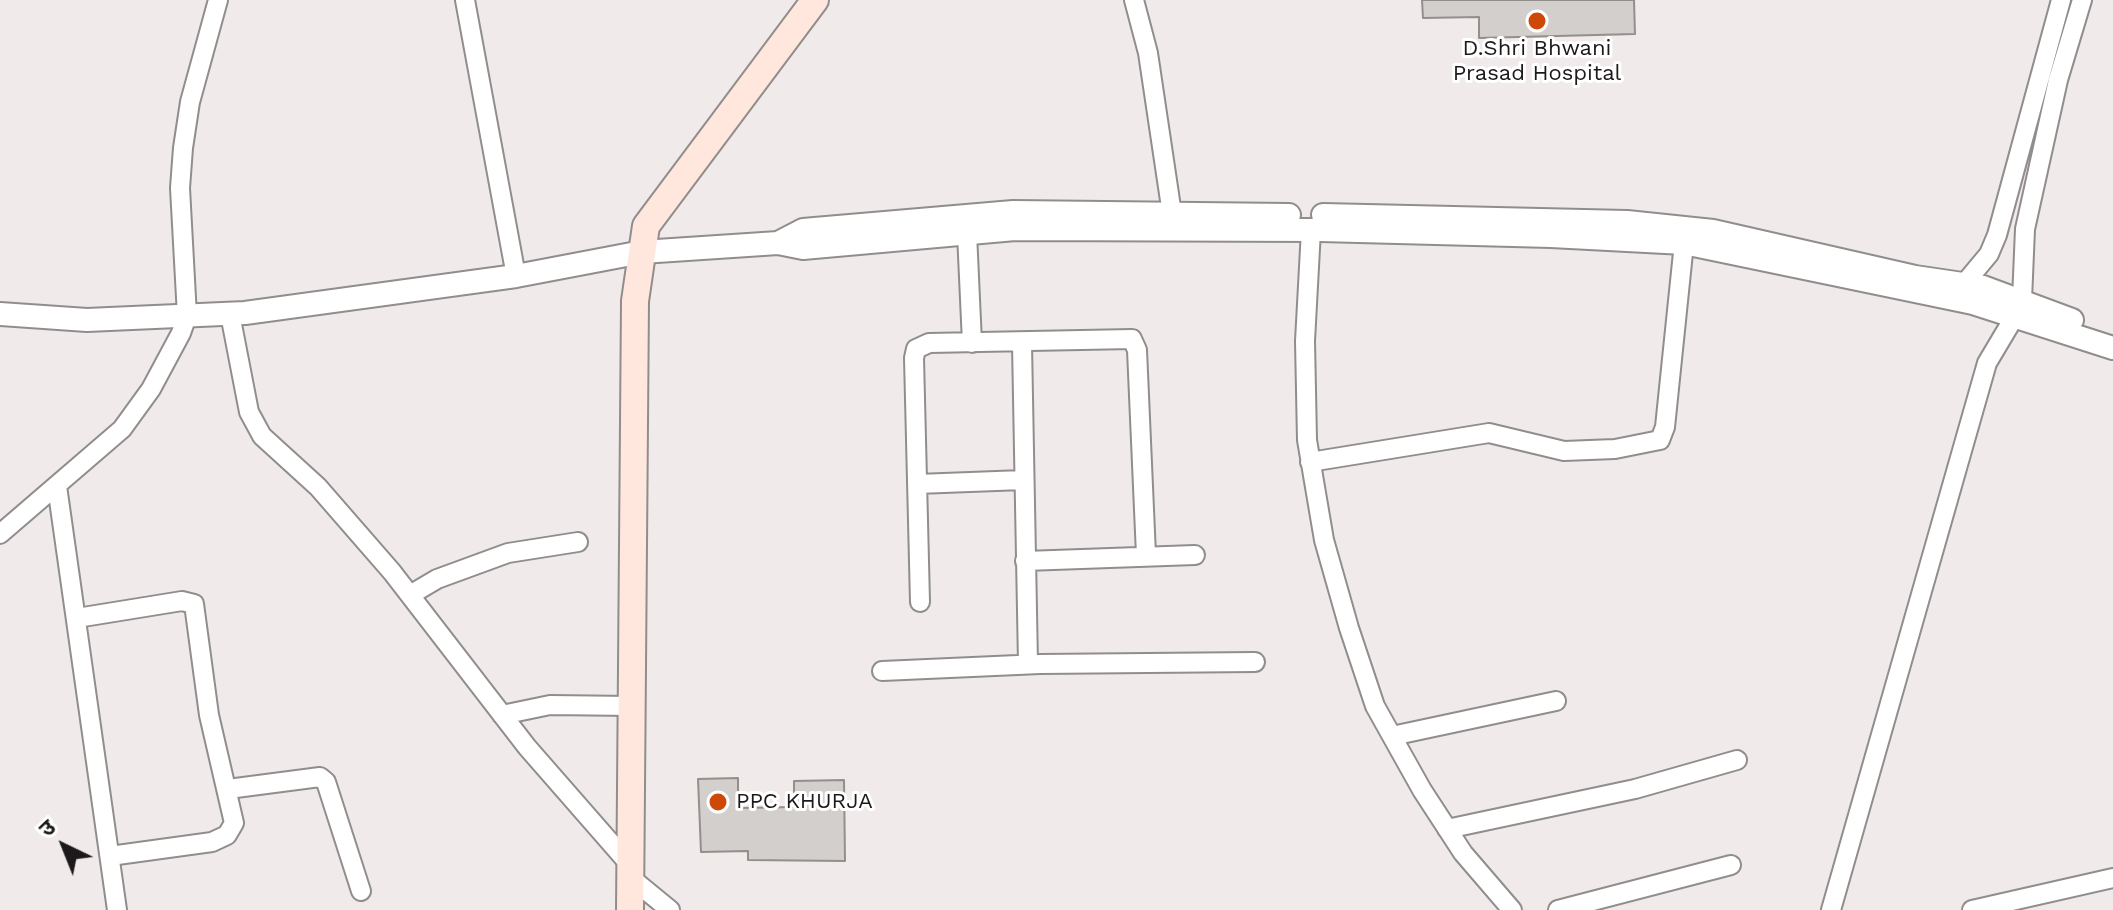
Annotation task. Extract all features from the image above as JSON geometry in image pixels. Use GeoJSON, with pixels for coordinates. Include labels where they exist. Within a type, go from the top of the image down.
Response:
{"type":"FeatureCollection","features":[{"type":"Feature","properties":{"kind":"main road"},"geometry":{"type":"LineString","coordinates":[[630,910],[635,301],[646,226],[805,4]]}},
{"type":"Feature","properties":{"kind":"street"},"geometry":{"type":"LineString","coordinates":[[465,0],[516,276]]}},
{"type":"Feature","properties":{"kind":"street"},"geometry":{"type":"LineString","coordinates":[[1134,0],[1148,53],[1172,214]]}},
{"type":"Feature","properties":{"kind":"street"},"geometry":{"type":"LineString","coordinates":[[1973,291],[1997,235],[2061,0]]}},
{"type":"Feature","properties":{"kind":"street"},"geometry":{"type":"LineString","coordinates":[[1831,910],[1987,363],[2011,305],[2058,80],[2082,0]]}},
{"type":"Feature","properties":{"kind":"street"},"geometry":{"type":"LineString","coordinates":[[0,534],[136,413],[181,333],[187,316],[180,188],[183,148],[190,102],[216,1]]}},
{"type":"Feature","properties":{"kind":"street"},"geometry":{"type":"LineString","coordinates":[[778,243],[803,230],[1013,212],[1627,222],[1713,231],[1973,291],[2113,348]]}},
{"type":"Feature","properties":{"kind":"street"},"geometry":{"type":"LineString","coordinates":[[0,314],[87,320],[230,314],[516,276],[642,252],[778,243],[803,248],[1015,229],[1311,230],[1684,243],[1973,291]]}},
{"type":"Feature","properties":{"kind":"street"},"geometry":{"type":"LineString","coordinates":[[1311,230],[1305,341],[1310,462],[1324,540],[1349,628],[1375,706],[1392,736],[1447,829],[1512,910]]}},
{"type":"Feature","properties":{"kind":"street"},"geometry":{"type":"LineString","coordinates":[[967,233],[972,343]]}},
{"type":"Feature","properties":{"kind":"street"},"geometry":{"type":"LineString","coordinates":[[1310,462],[1489,433],[1564,451],[1615,449],[1660,440],[1665,427],[1684,243]]}},
{"type":"Feature","properties":{"kind":"street"},"geometry":{"type":"LineString","coordinates":[[2011,305],[2113,335]]}},
{"type":"Feature","properties":{"kind":"street"},"geometry":{"type":"LineString","coordinates":[[230,314],[253,422],[262,436],[318,487],[410,595],[502,715],[631,872],[670,910]]}},
{"type":"Feature","properties":{"kind":"street"},"geometry":{"type":"LineString","coordinates":[[920,602],[916,349],[929,343],[1022,344],[1125,338],[1136,344],[1146,555]]}},
{"type":"Feature","properties":{"kind":"street"},"geometry":{"type":"LineString","coordinates":[[1022,344],[1028,664]]}},
{"type":"Feature","properties":{"kind":"street"},"geometry":{"type":"LineString","coordinates":[[917,484],[1023,480]]}},
{"type":"Feature","properties":{"kind":"street"},"geometry":{"type":"LineString","coordinates":[[57,486],[117,910]]}},
{"type":"Feature","properties":{"kind":"street"},"geometry":{"type":"LineString","coordinates":[[410,595],[437,579],[508,553],[578,542]]}},
{"type":"Feature","properties":{"kind":"street"},"geometry":{"type":"LineString","coordinates":[[1025,561],[1195,555]]}},
{"type":"Feature","properties":{"kind":"street"},"geometry":{"type":"LineString","coordinates":[[77,618],[182,601],[194,604],[209,715],[234,823],[232,831],[222,839],[110,856]]}},
{"type":"Feature","properties":{"kind":"street"},"geometry":{"type":"LineString","coordinates":[[882,671],[1028,664],[1255,662]]}},
{"type":"Feature","properties":{"kind":"street"},"geometry":{"type":"LineString","coordinates":[[1392,736],[1556,701]]}},
{"type":"Feature","properties":{"kind":"street"},"geometry":{"type":"LineString","coordinates":[[502,715],[550,705],[632,706]]}},
{"type":"Feature","properties":{"kind":"street"},"geometry":{"type":"LineString","coordinates":[[1447,829],[1635,789],[1737,760]]}},
{"type":"Feature","properties":{"kind":"street"},"geometry":{"type":"LineString","coordinates":[[228,789],[320,777],[326,782],[361,891]]}},
{"type":"Feature","properties":{"kind":"street"},"geometry":{"type":"LineString","coordinates":[[1558,910],[1731,865]]}},
{"type":"Feature","properties":{"kind":"street"},"geometry":{"type":"LineString","coordinates":[[1972,910],[2113,878]]}},
{"type":"Feature","properties":{"kind":"building"},"geometry":{"type":"Polygon","coordinates":[[[1422,0],[1634,0],[1635,34],[1479,38],[1479,17],[1423,18],[1422,0]]]}},
{"type":"Feature","properties":{"kind":"building"},"geometry":{"type":"Polygon","coordinates":[[[738,778],[738,808],[794,807],[794,781],[844,780],[845,861],[748,860],[748,851],[701,852],[698,779],[738,778]]]}},
{"type":"Feature","properties":{"kind":"place","name":"D.Shri Bhwani Prasad Hospital"},"geometry":{"type":"Point","coordinates":[1537,21]}},
{"type":"Feature","properties":{"kind":"place","name":"PPC KHURJA"},"geometry":{"type":"Point","coordinates":[718,802]}}]}
